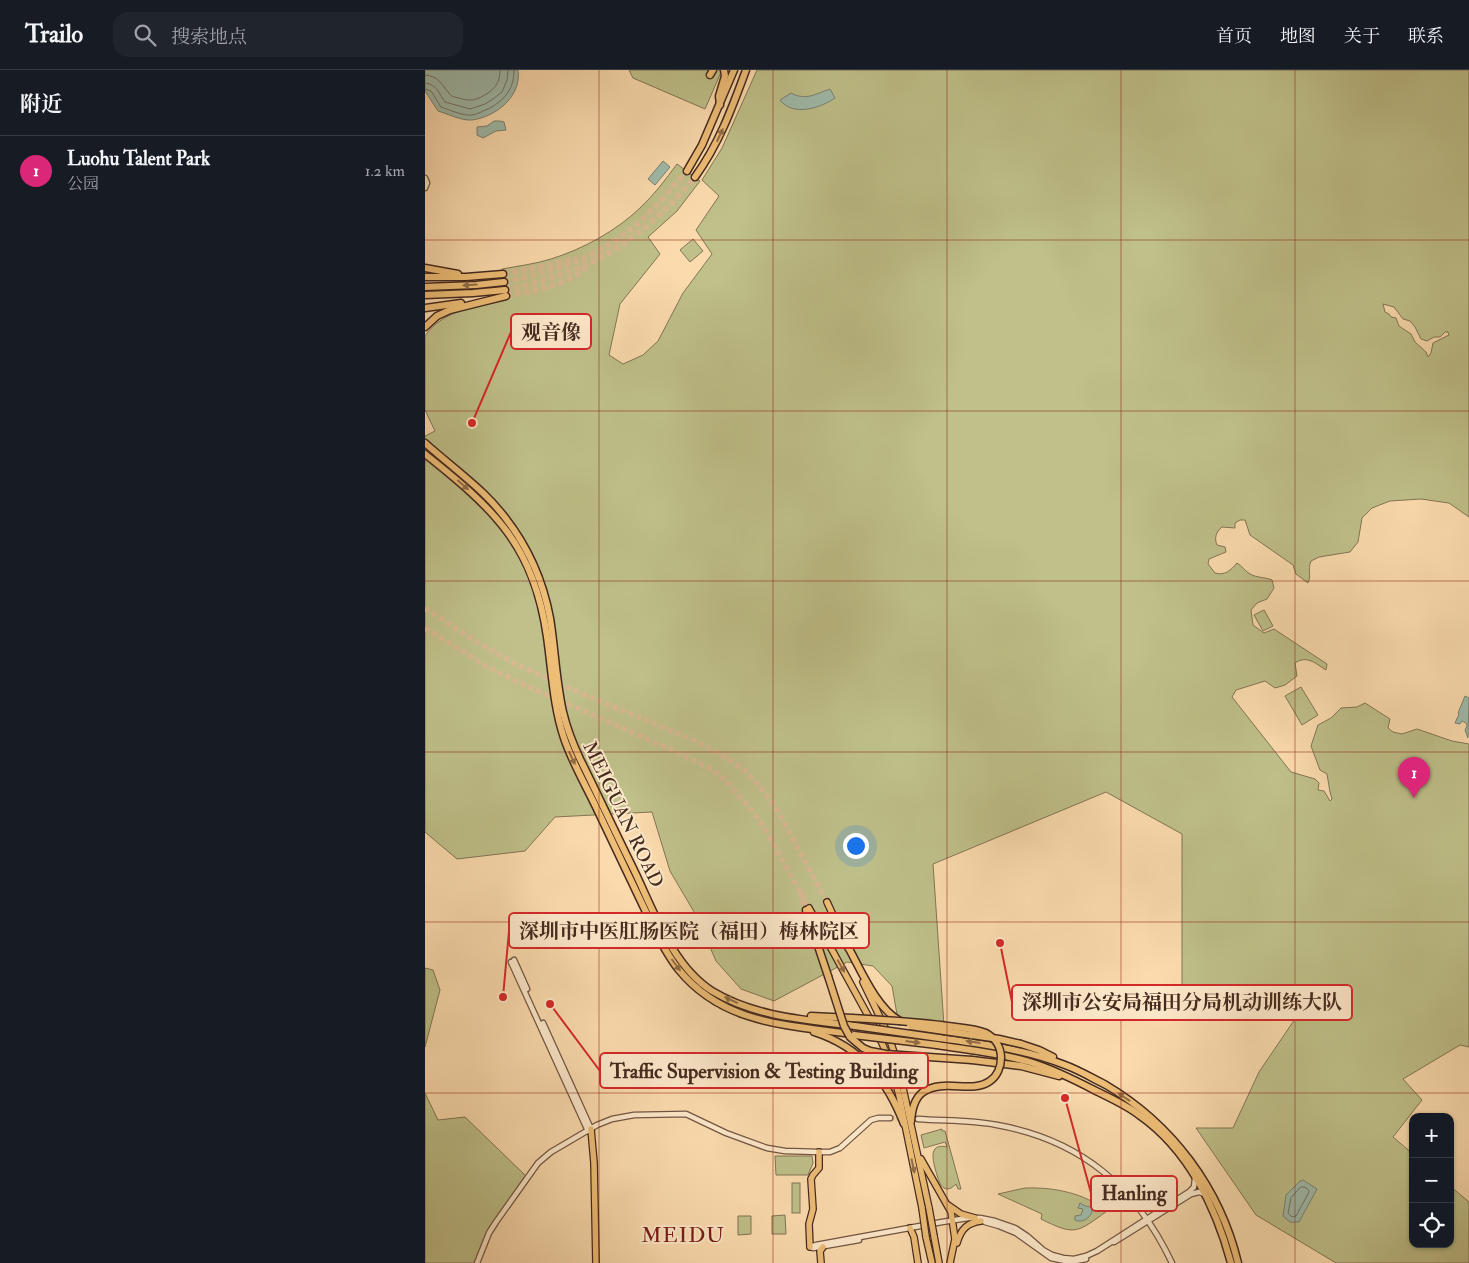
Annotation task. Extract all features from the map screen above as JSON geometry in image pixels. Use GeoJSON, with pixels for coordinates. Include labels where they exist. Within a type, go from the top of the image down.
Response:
{"type":"FeatureCollection","features":[{"type":"Feature","properties":{"kind":"highway"},"geometry":{"type":"LineString","coordinates":[[720,106],[719,96],[725,76],[724,70]]}},
{"type":"Feature","properties":{"kind":"highway"},"geometry":{"type":"LineString","coordinates":[[687,171],[702,145],[734,70]]}},
{"type":"Feature","properties":{"kind":"highway"},"geometry":{"type":"LineString","coordinates":[[695,177],[722,132],[746,70]]}},
{"type":"Feature","properties":{"kind":"highway"},"geometry":{"type":"LineString","coordinates":[[425,268],[459,274],[503,274]]}},
{"type":"Feature","properties":{"kind":"highway"},"geometry":{"type":"LineString","coordinates":[[425,276],[466,277],[492,274]]}},
{"type":"Feature","properties":{"kind":"highway"},"geometry":{"type":"LineString","coordinates":[[425,287],[504,282]]}},
{"type":"Feature","properties":{"kind":"highway"},"geometry":{"type":"LineString","coordinates":[[425,295],[506,293],[443,313],[425,327]]}},
{"type":"Feature","properties":{"kind":"highway"},"geometry":{"type":"LineString","coordinates":[[425,308],[487,300]]}},
{"type":"Feature","properties":{"kind":"highway","name":"MEIGUAN ROAD"},"geometry":{"type":"LineString","coordinates":[[426,444],[493,502],[509,522],[529,554],[546,600],[553,636],[561,699],[570,735],[660,924],[676,952],[693,975],[713,991],[758,1011],[938,1041]]}},
{"type":"Feature","properties":{"kind":"highway","name":"MEIGUAN ROAD"},"geometry":{"type":"LineString","coordinates":[[425,454],[488,508],[505,527],[523,557],[535,585],[543,616],[554,700],[564,738],[657,933],[671,960],[691,983],[720,1005],[746,1017],[854,1035],[938,1041]]}},
{"type":"Feature","properties":{"kind":"highway"},"geometry":{"type":"LineString","coordinates":[[808,909],[846,1031],[863,1048],[886,1054],[972,1060],[1021,1066],[1076,1080]]}},
{"type":"Feature","properties":{"kind":"highway"},"geometry":{"type":"LineString","coordinates":[[847,945],[883,1007],[895,1019],[910,1026],[927,1030],[999,1039],[1039,1050],[1126,1098],[1151,1117],[1178,1144],[1197,1169],[1218,1206],[1230,1234],[1238,1263]]}},
{"type":"Feature","properties":{"kind":"highway"},"geometry":{"type":"LineString","coordinates":[[777,1014],[852,1018],[972,1029],[985,1033],[994,1040],[998,1045],[1001,1058],[999,1070],[991,1080],[980,1086],[934,1086],[919,1095],[914,1105],[914,1120]]}},
{"type":"Feature","properties":{"kind":"highway"},"geometry":{"type":"LineString","coordinates":[[791,1026],[828,1037],[861,1058],[874,1070],[888,1089],[904,1124]]}},
{"type":"Feature","properties":{"kind":"highway"},"geometry":{"type":"LineString","coordinates":[[938,1041],[1015,1050],[1067,1065]]}},
{"type":"Feature","properties":{"kind":"highway"},"geometry":{"type":"LineString","coordinates":[[938,1041],[1042,1066],[1076,1080],[1143,1117],[1177,1151],[1206,1195],[1223,1235],[1231,1263]]}},
{"type":"Feature","properties":{"kind":"main road"},"geometry":{"type":"LineString","coordinates":[[827,902],[888,1034],[898,1065],[914,1120],[918,1152],[939,1263]]}},
{"type":"Feature","properties":{"kind":"main road"},"geometry":{"type":"LineString","coordinates":[[808,909],[883,1046],[896,1082],[922,1208],[931,1263]]}},
{"type":"Feature","properties":{"kind":"main road"},"geometry":{"type":"LineString","coordinates":[[589,1130],[594,1263]]}},
{"type":"Feature","properties":{"kind":"main road"},"geometry":{"type":"LineString","coordinates":[[810,1248],[809,1224],[813,1209],[811,1179],[819,1168],[819,1152]]}},
{"type":"Feature","properties":{"kind":"main road"},"geometry":{"type":"LineString","coordinates":[[918,1152],[951,1212],[955,1239],[953,1252]]}},
{"type":"Feature","properties":{"kind":"main road"},"geometry":{"type":"LineString","coordinates":[[945,1202],[961,1214],[975,1218]]}},
{"type":"Feature","properties":{"kind":"main road"},"geometry":{"type":"LineString","coordinates":[[950,1263],[960,1234],[965,1227],[973,1222],[981,1222]]}},
{"type":"Feature","properties":{"kind":"main road"},"geometry":{"type":"LineString","coordinates":[[911,1229],[918,1263]]}},
{"type":"Feature","properties":{"kind":"main road"},"geometry":{"type":"LineString","coordinates":[[821,1263],[820,1251],[823,1247]]}},
{"type":"Feature","properties":{"kind":"street"},"geometry":{"type":"LineString","coordinates":[[425,178],[427,183],[425,188]]}},
{"type":"Feature","properties":{"kind":"street"},"geometry":{"type":"LineString","coordinates":[[513,961],[589,1130]]}},
{"type":"Feature","properties":{"kind":"street"},"geometry":{"type":"LineString","coordinates":[[477,1263],[494,1226],[532,1170],[549,1153],[604,1122],[623,1116],[686,1114],[726,1133],[767,1148],[785,1151],[830,1152],[840,1148],[868,1122],[878,1118],[891,1118]]}},
{"type":"Feature","properties":{"kind":"street"},"geometry":{"type":"LineString","coordinates":[[914,1120],[974,1122],[998,1125],[1054,1142],[1078,1155],[1109,1176],[1132,1198],[1148,1219],[1172,1263]]}},
{"type":"Feature","properties":{"kind":"street"},"geometry":{"type":"LineString","coordinates":[[953,1222],[972,1220],[999,1226],[1016,1233],[1051,1258],[1079,1261],[1091,1257],[1192,1190],[1195,1185],[1195,1177]]}},
{"type":"Feature","properties":{"kind":"street"},"geometry":{"type":"LineString","coordinates":[[1148,1219],[1191,1194],[1199,1192],[1206,1195]]}},
{"type":"Feature","properties":{"kind":"street"},"geometry":{"type":"LineString","coordinates":[[810,1248],[816,1245],[975,1218],[1011,1226],[1049,1253],[1070,1261]]}},
{"type":"Feature","properties":{"kind":"street"},"geometry":{"type":"LineString","coordinates":[[810,1248],[911,1229]]}},
{"type":"Feature","properties":{"kind":"green space"},"geometry":{"type":"Polygon","coordinates":[[[629,70],[722,70],[705,109],[633,78],[629,70]]]}},
{"type":"Feature","properties":{"kind":"green space"},"geometry":{"type":"Polygon","coordinates":[[[757,70],[1469,70],[1469,517],[1449,503],[1421,499],[1390,501],[1372,508],[1362,518],[1358,542],[1350,552],[1319,557],[1311,561],[1308,583],[1296,574],[1293,565],[1250,535],[1245,520],[1240,520],[1235,523],[1235,528],[1222,527],[1218,531],[1216,535],[1217,545],[1225,547],[1226,552],[1209,559],[1208,564],[1215,573],[1222,574],[1230,570],[1237,563],[1250,574],[1272,580],[1274,588],[1267,599],[1257,603],[1251,610],[1253,625],[1264,633],[1274,629],[1327,664],[1326,670],[1311,661],[1299,661],[1295,663],[1297,676],[1285,685],[1275,688],[1265,681],[1236,690],[1232,697],[1291,772],[1315,779],[1319,783],[1318,790],[1324,791],[1330,801],[1332,799],[1327,774],[1320,770],[1311,746],[1318,725],[1331,718],[1341,708],[1357,707],[1365,703],[1390,719],[1388,728],[1393,732],[1402,734],[1417,729],[1452,741],[1469,744],[1469,1047],[1460,1045],[1403,1079],[1422,1100],[1412,1113],[1409,1113],[1409,1117],[1393,1137],[1409,1151],[1409,1248],[1454,1248],[1454,1189],[1469,1202],[1469,1263],[1336,1263],[1256,1215],[1196,1128],[1233,1128],[1259,1072],[1295,1019],[1182,1019],[1182,834],[1106,792],[933,864],[944,1026],[898,1020],[892,986],[873,966],[847,962],[774,1001],[741,989],[716,961],[697,917],[670,871],[652,812],[555,817],[525,851],[457,859],[425,832],[425,436],[435,431],[425,410],[425,336],[441,320],[462,310],[507,300],[502,269],[563,255],[587,245],[610,232],[645,203],[677,164],[700,181],[677,211],[648,237],[660,254],[620,304],[609,355],[623,364],[643,355],[658,341],[683,293],[712,254],[696,230],[719,196],[702,180],[722,148],[757,70]],[[1383,304],[1385,312],[1391,317],[1396,318],[1399,326],[1411,334],[1415,342],[1426,352],[1428,357],[1433,343],[1449,335],[1448,332],[1445,332],[1440,337],[1434,337],[1427,341],[1421,339],[1410,321],[1403,319],[1394,307],[1383,304]]]}},
{"type":"Feature","properties":{"kind":"green space"},"geometry":{"type":"Polygon","coordinates":[[[693,239],[703,251],[690,262],[680,250],[693,239]]]}},
{"type":"Feature","properties":{"kind":"green space"},"geometry":{"type":"Polygon","coordinates":[[[1264,610],[1273,626],[1263,631],[1254,615],[1264,610]]]}},
{"type":"Feature","properties":{"kind":"green space"},"geometry":{"type":"Polygon","coordinates":[[[1301,687],[1318,715],[1302,725],[1285,696],[1301,687]]]}},
{"type":"Feature","properties":{"kind":"green space"},"geometry":{"type":"Polygon","coordinates":[[[425,968],[433,970],[440,990],[425,1047],[425,968]]]}},
{"type":"Feature","properties":{"kind":"green space"},"geometry":{"type":"Polygon","coordinates":[[[425,1093],[438,1120],[465,1117],[527,1177],[496,1222],[477,1263],[425,1263],[425,1093]]]}},
{"type":"Feature","properties":{"kind":"green space"},"geometry":{"type":"Polygon","coordinates":[[[942,1129],[942,1131],[945,1131],[961,1189],[958,1189],[956,1184],[951,1188],[944,1188],[938,1177],[933,1160],[933,1152],[938,1147],[947,1147],[945,1142],[924,1148],[921,1135],[942,1129]]]}},
{"type":"Feature","properties":{"kind":"green space"},"geometry":{"type":"Polygon","coordinates":[[[775,1156],[812,1156],[813,1163],[808,1175],[776,1175],[775,1156]]]}},
{"type":"Feature","properties":{"kind":"green space"},"geometry":{"type":"Polygon","coordinates":[[[792,1183],[800,1183],[800,1213],[792,1213],[792,1183]]]}},
{"type":"Feature","properties":{"kind":"green space"},"geometry":{"type":"Polygon","coordinates":[[[1025,1188],[1068,1192],[1089,1200],[1107,1211],[1082,1228],[1069,1230],[1061,1228],[1041,1219],[1042,1214],[998,1194],[1025,1188]]]}},
{"type":"Feature","properties":{"kind":"green space"},"geometry":{"type":"Polygon","coordinates":[[[785,1215],[786,1234],[772,1234],[772,1216],[785,1215]]]}},
{"type":"Feature","properties":{"kind":"green space"},"geometry":{"type":"Polygon","coordinates":[[[738,1216],[751,1216],[751,1234],[738,1235],[738,1216]]]}},
{"type":"Feature","properties":{"kind":"water"},"geometry":{"type":"Polygon","coordinates":[[[425,70],[518,70],[518,79],[512,96],[498,110],[481,118],[468,120],[438,111],[425,91],[425,70]]]}},
{"type":"Feature","properties":{"kind":"water"},"geometry":{"type":"Polygon","coordinates":[[[830,89],[835,98],[815,108],[792,108],[780,100],[791,93],[806,97],[830,89]]]}},
{"type":"Feature","properties":{"kind":"water"},"geometry":{"type":"Polygon","coordinates":[[[494,121],[504,122],[506,130],[496,131],[483,138],[477,135],[477,127],[487,126],[494,121]]]}},
{"type":"Feature","properties":{"kind":"water"},"geometry":{"type":"Polygon","coordinates":[[[663,161],[670,167],[655,185],[648,179],[663,161]]]}},
{"type":"Feature","properties":{"kind":"water"},"geometry":{"type":"Polygon","coordinates":[[[1465,696],[1469,698],[1468,738],[1465,730],[1466,723],[1462,721],[1460,724],[1455,723],[1465,696]]]}},
{"type":"Feature","properties":{"kind":"water"},"geometry":{"type":"Polygon","coordinates":[[[1303,1180],[1317,1189],[1299,1222],[1290,1222],[1283,1216],[1286,1195],[1303,1180]]]}},
{"type":"Feature","properties":{"kind":"water"},"geometry":{"type":"Polygon","coordinates":[[[1080,1203],[1091,1207],[1092,1212],[1083,1221],[1075,1220],[1075,1216],[1081,1215],[1083,1209],[1078,1208],[1080,1203]]]}},
{"type":"Feature","properties":{"kind":"tunnel"},"geometry":{"type":"LineString","coordinates":[[504,282],[540,274],[591,255],[607,246],[644,218],[687,171]]}},
{"type":"Feature","properties":{"kind":"tunnel"},"geometry":{"type":"LineString","coordinates":[[505,290],[563,274],[611,252],[654,220],[695,177]]}},
{"type":"Feature","properties":{"kind":"tunnel"},"geometry":{"type":"LineString","coordinates":[[503,274],[578,258]]}},
{"type":"Feature","properties":{"kind":"tunnel"},"geometry":{"type":"LineString","coordinates":[[506,296],[559,283],[578,274],[586,267]]}},
{"type":"Feature","properties":{"kind":"tunnel"},"geometry":{"type":"LineString","coordinates":[[425,608],[515,664],[696,741],[744,770],[775,806],[827,902]]}},
{"type":"Feature","properties":{"kind":"tunnel"},"geometry":{"type":"LineString","coordinates":[[425,628],[486,666],[518,682],[711,769],[725,780],[764,827],[809,908]]}},
{"type":"Feature","properties":{"kind":"tunnel"},"geometry":{"type":"LineString","coordinates":[[800,891],[806,910]]}},
{"type":"Feature","properties":{"kind":"tunnel"},"geometry":{"type":"LineString","coordinates":[[890,1118],[918,1119]]}},
{"type":"Feature","properties":{"kind":"place","name":"观音像"},"geometry":{"type":"Point","coordinates":[472,423]}},
{"type":"Feature","properties":{"kind":"place","name":"Luohu Talent Park"},"geometry":{"type":"Point","coordinates":[1414,798]}},
{"type":"Feature","properties":{"kind":"place","name":"深圳市公安局福田分局机动训练大队"},"geometry":{"type":"Point","coordinates":[1000,943]}},
{"type":"Feature","properties":{"kind":"place","name":"深圳市中医肛肠医院（福田）梅林院区"},"geometry":{"type":"Point","coordinates":[503,997]}},
{"type":"Feature","properties":{"kind":"place","name":"Traffic Supervision & Testing Building"},"geometry":{"type":"Point","coordinates":[550,1004]}},
{"type":"Feature","properties":{"kind":"place","name":"Hanling"},"geometry":{"type":"Point","coordinates":[1065,1098]}},
{"type":"Feature","properties":{"kind":"district","name":"MEIDU"},"geometry":{"type":"Point","coordinates":[683,1235]}}]}
